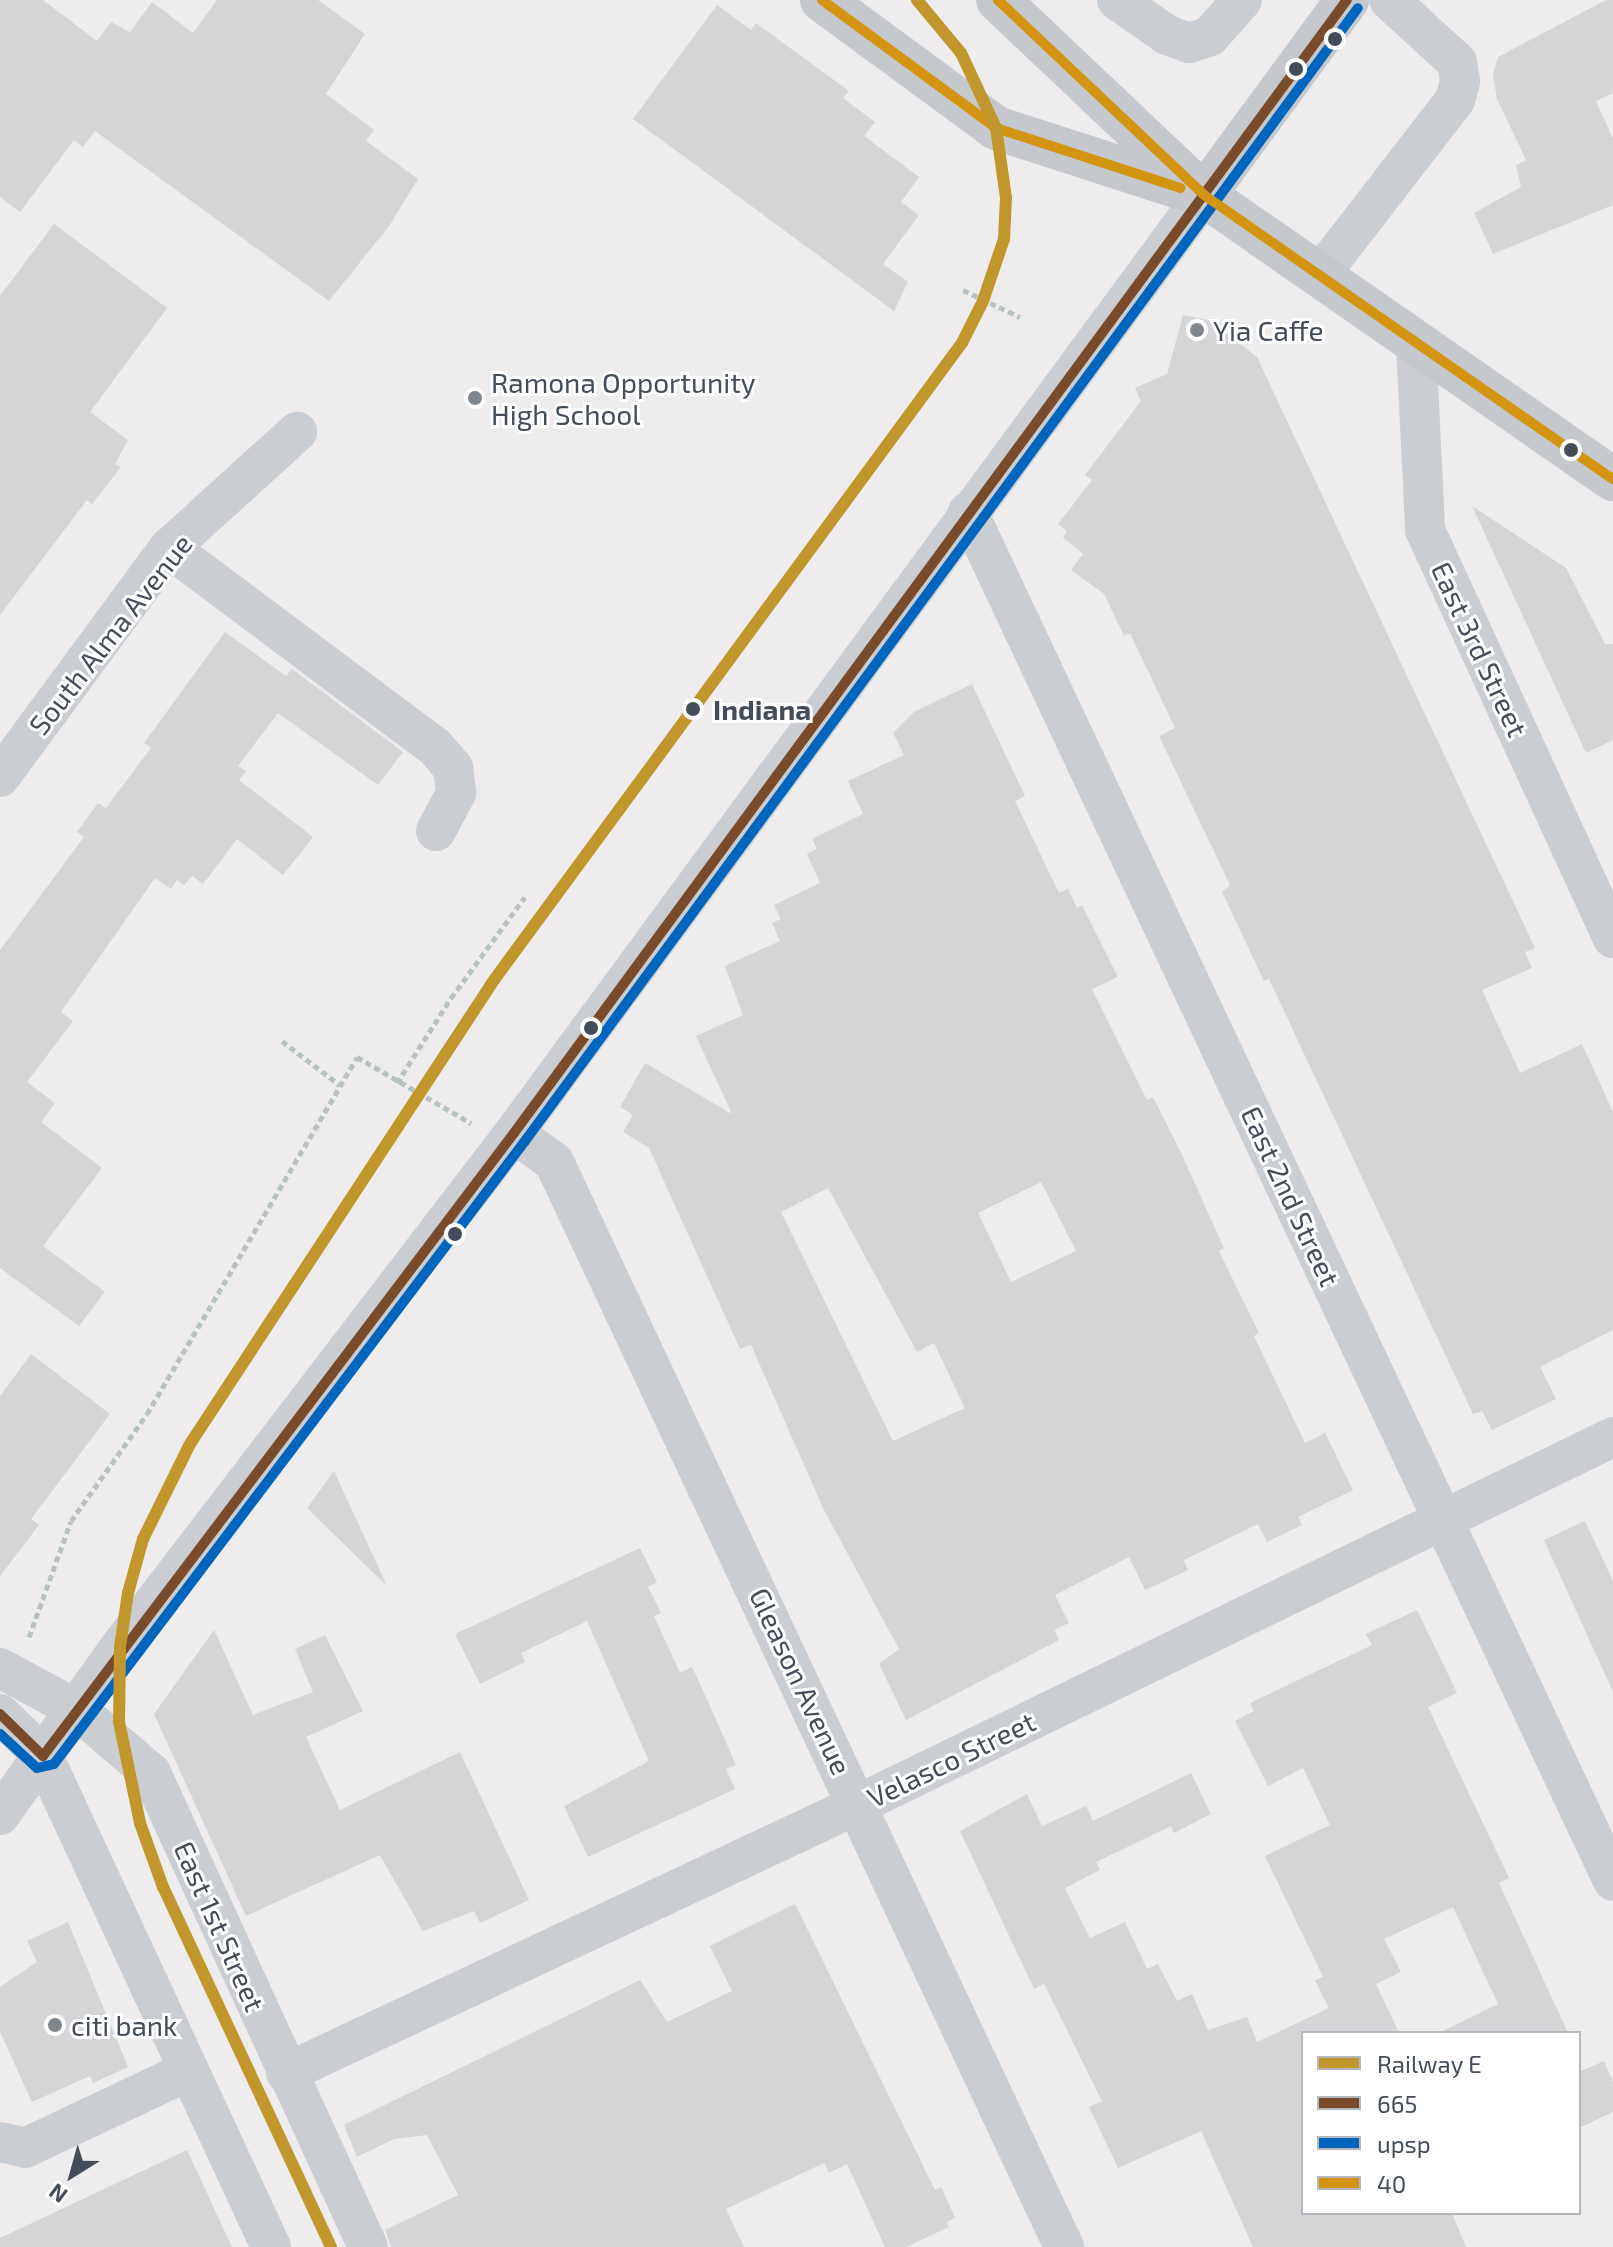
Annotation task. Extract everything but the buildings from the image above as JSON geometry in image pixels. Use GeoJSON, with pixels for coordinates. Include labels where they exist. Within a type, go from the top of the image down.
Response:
{"type":"FeatureCollection","features":[{"type":"Feature","properties":{"kind":"main road"},"geometry":{"type":"LineString","coordinates":[[822,0],[996,128],[1204,195]]}},
{"type":"Feature","properties":{"kind":"main road"},"geometry":{"type":"LineString","coordinates":[[999,0],[1204,195],[1613,479]]}},
{"type":"Feature","properties":{"kind":"main road"},"geometry":{"type":"LineString","coordinates":[[1204,195],[1347,0]]}},
{"type":"Feature","properties":{"kind":"street"},"geometry":{"type":"LineString","coordinates":[[1117,0],[1167,35],[1189,43],[1210,36],[1242,0]]}},
{"type":"Feature","properties":{"kind":"street"},"geometry":{"type":"LineString","coordinates":[[1319,276],[1455,100],[1460,81],[1457,62],[1389,0]]}},
{"type":"Feature","properties":{"kind":"street"},"geometry":{"type":"LineString","coordinates":[[0,1815],[76,1709],[514,1133],[1204,195]]}},
{"type":"Feature","properties":{"kind":"street","name":"East 3rd Street"},"geometry":{"type":"LineString","coordinates":[[1416,343],[1425,530],[1613,938]]}},
{"type":"Feature","properties":{"kind":"street","name":"South Alma Avenue"},"geometry":{"type":"LineString","coordinates":[[0,777],[169,548],[297,432]]}},
{"type":"Feature","properties":{"kind":"street","name":"East 2nd Street"},"geometry":{"type":"LineString","coordinates":[[968,512],[1613,1881]]}},
{"type":"Feature","properties":{"kind":"street"},"geometry":{"type":"LineString","coordinates":[[169,548],[435,747],[453,768],[456,793],[436,831]]}},
{"type":"Feature","properties":{"kind":"street","name":"Gleason Avenue"},"geometry":{"type":"LineString","coordinates":[[514,1133],[554,1162],[859,1804],[1064,2247]]}},
{"type":"Feature","properties":{"kind":"street","name":"Velasco Street"},"geometry":{"type":"LineString","coordinates":[[286,2073],[859,1804],[1613,1437]]}},
{"type":"Feature","properties":{"kind":"street","name":"East 1st Street"},"geometry":{"type":"LineString","coordinates":[[7,1672],[76,1709],[151,1773],[368,2247]]}},
{"type":"Feature","properties":{"kind":"street"},"geometry":{"type":"LineString","coordinates":[[0,1714],[43,1756],[271,2247]]}},
{"type":"Feature","properties":{"kind":"street"},"geometry":{"type":"LineString","coordinates":[[0,2142],[4,2147],[25,2148],[188,2071]]}},
{"type":"Feature","properties":{"kind":"path"},"geometry":{"type":"LineString","coordinates":[[963,290],[1020,317]]}},
{"type":"Feature","properties":{"kind":"path"},"geometry":{"type":"LineString","coordinates":[[397,1083],[451,998],[525,897]]}},
{"type":"Feature","properties":{"kind":"path"},"geometry":{"type":"LineString","coordinates":[[282,1041],[340,1085]]}},
{"type":"Feature","properties":{"kind":"path"},"geometry":{"type":"LineString","coordinates":[[7,1672],[71,1521],[147,1414],[357,1057],[461,1121],[514,1133]]}},
{"type":"Feature","properties":{"kind":"rail line","name":"E"},"geometry":{"type":"LineString","coordinates":[[331,2247],[163,1887],[140,1823],[119,1722],[120,1647],[128,1593],[143,1539],[190,1444],[494,980],[962,343],[983,301],[1004,239],[1006,198],[996,128],[961,53],[917,0]]}},
{"type":"Feature","properties":{"kind":"transit line","name":"40"},"geometry":{"type":"LineString","coordinates":[[822,0],[996,128],[1181,188]]}},
{"type":"Feature","properties":{"kind":"transit line","name":"40"},"geometry":{"type":"LineString","coordinates":[[998,0],[1204,195],[1613,479]]}},
{"type":"Feature","properties":{"kind":"transit line","name":"665"},"geometry":{"type":"LineString","coordinates":[[0,1714],[43,1756],[514,1133],[1347,0]]}},
{"type":"Feature","properties":{"kind":"transit line","name":"upsp"},"geometry":{"type":"LineString","coordinates":[[0,1734],[37,1768],[54,1764],[525,1141],[1358,8]]}},
{"type":"Feature","properties":{"kind":"place","name":"Yia Caffe"},"geometry":{"type":"Point","coordinates":[1197,330]}},
{"type":"Feature","properties":{"kind":"place","name":"Ramona Opportunity High School"},"geometry":{"type":"Point","coordinates":[475,398]}},
{"type":"Feature","properties":{"kind":"place","name":"Indiana"},"geometry":{"type":"Point","coordinates":[693,709]}},
{"type":"Feature","properties":{"kind":"place","name":"citi bank"},"geometry":{"type":"Point","coordinates":[55,2025]}}]}
